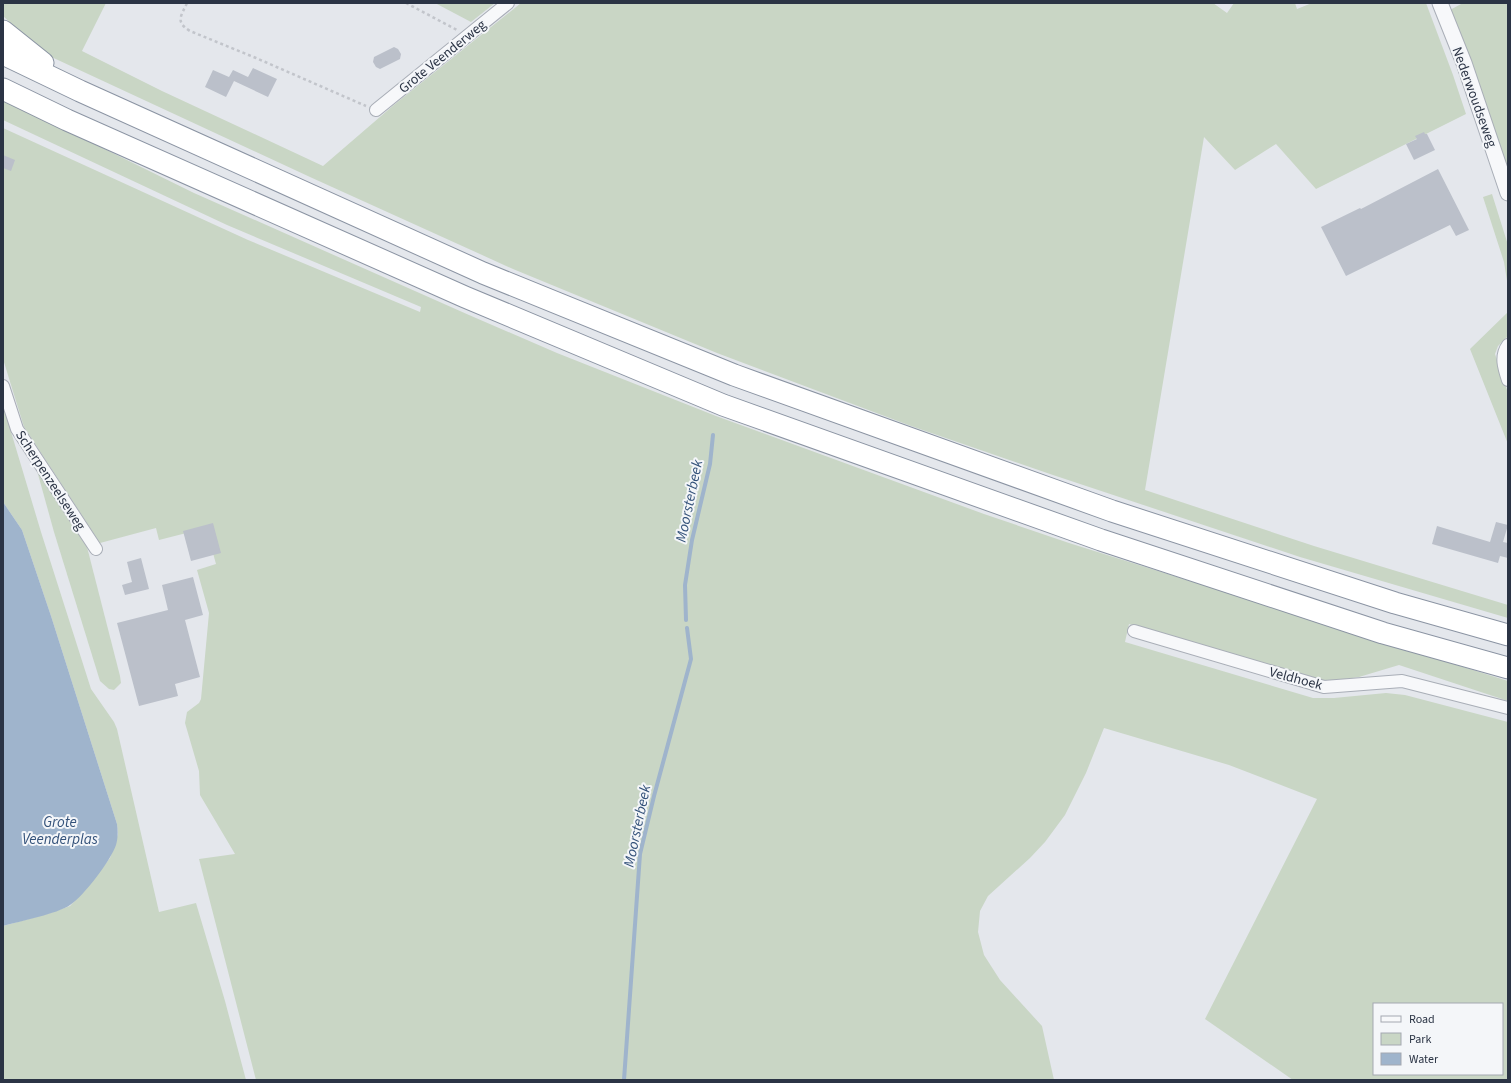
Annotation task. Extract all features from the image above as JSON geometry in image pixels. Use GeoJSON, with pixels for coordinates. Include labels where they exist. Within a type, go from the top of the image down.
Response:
{"type":"FeatureCollection","features":[{"type":"Feature","properties":{"kind":"highway"},"geometry":{"type":"LineString","coordinates":[[3,31],[80,91]]}},
{"type":"Feature","properties":{"kind":"highway"},"geometry":{"type":"LineString","coordinates":[[3,54],[80,91],[483,273],[734,375],[1112,511],[1395,603],[1508,635]]}},
{"type":"Feature","properties":{"kind":"highway"},"geometry":{"type":"LineString","coordinates":[[3,89],[67,120],[465,297],[723,405],[1109,542],[1384,633],[1508,668]]}},
{"type":"Feature","properties":{"kind":"street","name":"Grote Veenderweg"},"geometry":{"type":"LineString","coordinates":[[376,110],[508,3]]}},
{"type":"Feature","properties":{"kind":"street","name":"Nederwoudseweg"},"geometry":{"type":"LineString","coordinates":[[1440,3],[1464,63],[1508,193]]}},
{"type":"Feature","properties":{"kind":"street"},"geometry":{"type":"LineString","coordinates":[[1508,345],[1504,351],[1503,360],[1508,380]]}},
{"type":"Feature","properties":{"kind":"street","name":"Scherpenzeelseweg"},"geometry":{"type":"LineString","coordinates":[[3,386],[17,429],[96,549]]}},
{"type":"Feature","properties":{"kind":"street","name":"Veldhoek"},"geometry":{"type":"LineString","coordinates":[[1134,630],[1324,687],[1402,681],[1508,708]]}},
{"type":"Feature","properties":{"kind":"path"},"geometry":{"type":"LineString","coordinates":[[187,3],[180,18],[180,23],[183,27],[190,31],[376,110]]}},
{"type":"Feature","properties":{"kind":"path"},"geometry":{"type":"LineString","coordinates":[[406,3],[468,35]]}},
{"type":"Feature","properties":{"kind":"green space"},"geometry":{"type":"Polygon","coordinates":[[[3,3],[106,3],[82,51],[162,91],[323,166],[395,104],[521,3],[1213,3],[1227,13],[1234,3],[1295,3],[1297,9],[1312,3],[1426,3],[1466,114],[1316,189],[1276,144],[1235,170],[1204,137],[1145,490],[1314,546],[1508,605],[1508,618],[1300,557],[1050,474],[911,426],[717,353],[513,269],[45,54],[3,16],[3,3]]]}},
{"type":"Feature","properties":{"kind":"green space"},"geometry":{"type":"Polygon","coordinates":[[[435,3],[495,3],[471,22],[435,3]]]}},
{"type":"Feature","properties":{"kind":"green space"},"geometry":{"type":"Polygon","coordinates":[[[1463,3],[1508,3],[1508,180],[1450,10],[1463,3]]]}},
{"type":"Feature","properties":{"kind":"green space"},"geometry":{"type":"Polygon","coordinates":[[[3,99],[194,193],[557,353],[716,416],[984,514],[1069,543],[1508,681],[1508,701],[1399,665],[1359,677],[1331,681],[1309,680],[1129,624],[1125,642],[1313,698],[1334,698],[1386,693],[1405,695],[1508,722],[1508,1080],[1293,1080],[1205,1019],[1317,799],[1229,765],[1104,728],[1086,773],[1065,815],[1045,842],[1030,858],[988,896],[980,911],[978,932],[984,955],[1000,980],[1042,1026],[1054,1080],[256,1080],[199,859],[235,854],[200,795],[199,771],[185,723],[187,712],[199,703],[201,699],[209,613],[197,570],[216,564],[206,528],[159,540],[156,528],[100,543],[24,427],[3,359],[3,128],[248,240],[420,312],[421,307],[227,225],[3,120],[3,99]]]}},
{"type":"Feature","properties":{"kind":"green space"},"geometry":{"type":"Polygon","coordinates":[[[1492,194],[1508,245],[1508,287],[1504,262],[1483,197],[1492,194]]]}},
{"type":"Feature","properties":{"kind":"green space"},"geometry":{"type":"Polygon","coordinates":[[[1508,312],[1508,336],[1498,346],[1495,354],[1508,393],[1508,444],[1470,349],[1508,312]]]}},
{"type":"Feature","properties":{"kind":"green space"},"geometry":{"type":"Polygon","coordinates":[[[3,405],[41,532],[91,689],[114,722],[117,729],[159,912],[196,903],[225,1001],[246,1080],[3,1080],[3,926],[70,906],[110,858],[118,834],[117,824],[22,530],[3,502],[3,405]]]}},
{"type":"Feature","properties":{"kind":"green space"},"geometry":{"type":"Polygon","coordinates":[[[36,467],[87,547],[120,676],[121,683],[114,690],[109,689],[100,681],[54,532],[36,467]]]}},
{"type":"Feature","properties":{"kind":"water","name":"Grote Veenderplas"},"geometry":{"type":"Polygon","coordinates":[[[3,502],[22,530],[51,616],[117,824],[118,832],[116,845],[109,859],[89,886],[70,905],[38,917],[3,926],[3,502]]]}},
{"type":"Feature","properties":{"kind":"building"},"geometry":{"type":"Polygon","coordinates":[[[394,47],[398,49],[401,54],[400,59],[380,69],[376,67],[373,62],[374,57],[394,47]]]}},
{"type":"Feature","properties":{"kind":"building"},"geometry":{"type":"Polygon","coordinates":[[[253,68],[277,79],[268,97],[234,81],[226,97],[205,87],[213,70],[229,77],[233,70],[248,77],[253,68]]]}},
{"type":"Feature","properties":{"kind":"building"},"geometry":{"type":"Polygon","coordinates":[[[1424,132],[1427,134],[1435,150],[1414,160],[1406,144],[1417,139],[1415,136],[1424,132]]]}},
{"type":"Feature","properties":{"kind":"building"},"geometry":{"type":"Polygon","coordinates":[[[3,155],[15,160],[11,171],[3,168],[3,155]]]}},
{"type":"Feature","properties":{"kind":"building"},"geometry":{"type":"Polygon","coordinates":[[[1438,169],[1469,230],[1456,236],[1450,225],[1346,276],[1321,227],[1360,208],[1361,209],[1438,169]]]}},
{"type":"Feature","properties":{"kind":"building"},"geometry":{"type":"Polygon","coordinates":[[[1496,522],[1508,525],[1503,542],[1508,543],[1508,558],[1500,556],[1498,563],[1432,544],[1437,526],[1490,542],[1496,522]]]}},
{"type":"Feature","properties":{"kind":"building"},"geometry":{"type":"Polygon","coordinates":[[[213,523],[221,553],[191,561],[183,531],[213,523]]]}},
{"type":"Feature","properties":{"kind":"building"},"geometry":{"type":"Polygon","coordinates":[[[141,558],[149,589],[125,595],[122,585],[132,582],[127,562],[141,558]]]}},
{"type":"Feature","properties":{"kind":"building"},"geometry":{"type":"Polygon","coordinates":[[[193,577],[203,615],[185,620],[200,677],[175,684],[178,696],[139,706],[117,623],[168,610],[162,585],[193,577]]]}},
{"type":"Feature","properties":{"kind":"waterway","name":"Moorsterbeek"},"geometry":{"type":"LineString","coordinates":[[686,620],[685,585],[692,540],[710,464],[713,435]]}},
{"type":"Feature","properties":{"kind":"waterway","name":"Moorsterbeek"},"geometry":{"type":"LineString","coordinates":[[624,1080],[640,854],[691,659],[687,628]]}}]}
